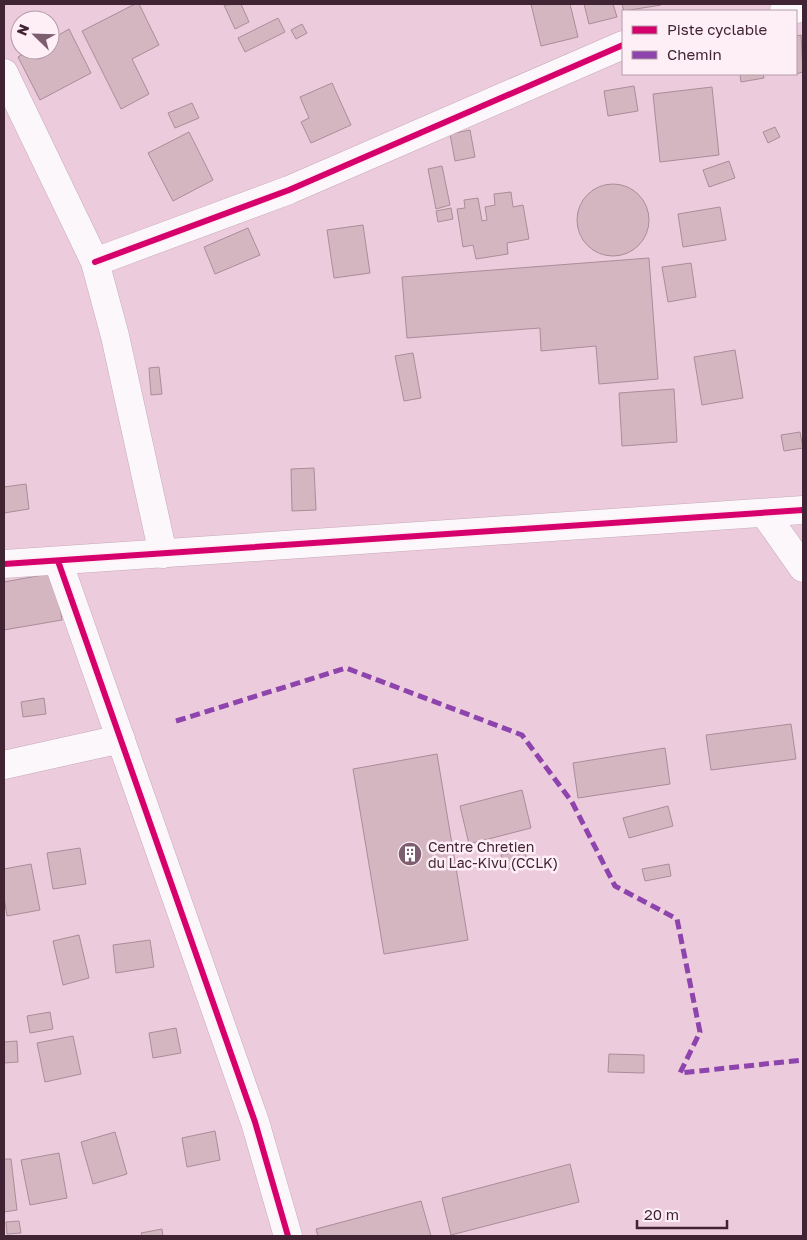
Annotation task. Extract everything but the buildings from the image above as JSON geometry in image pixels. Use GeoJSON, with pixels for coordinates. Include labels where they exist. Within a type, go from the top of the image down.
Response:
{"type":"FeatureCollection","features":[{"type":"Feature","properties":{"kind":"street"},"geometry":{"type":"LineString","coordinates":[[790,10],[803,8]]}},
{"type":"Feature","properties":{"kind":"street"},"geometry":{"type":"LineString","coordinates":[[95,262],[289,190],[622,45]]}},
{"type":"Feature","properties":{"kind":"street"},"geometry":{"type":"LineString","coordinates":[[4,73],[95,262],[115,336],[162,554]]}},
{"type":"Feature","properties":{"kind":"street"},"geometry":{"type":"LineString","coordinates":[[4,564],[803,510]]}},
{"type":"Feature","properties":{"kind":"street"},"geometry":{"type":"LineString","coordinates":[[765,514],[803,568]]}},
{"type":"Feature","properties":{"kind":"street"},"geometry":{"type":"LineString","coordinates":[[58,561],[255,1122],[288,1236]]}},
{"type":"Feature","properties":{"kind":"street"},"geometry":{"type":"LineString","coordinates":[[4,765],[121,739]]}},
{"type":"Feature","properties":{"kind":"marked path"},"geometry":{"type":"LineString","coordinates":[[176,721],[346,668],[522,735],[572,802],[615,886],[677,919],[700,1032],[680,1073],[803,1060]]}},
{"type":"Feature","properties":{"kind":"cycle path"},"geometry":{"type":"LineString","coordinates":[[95,262],[289,190],[622,45]]}},
{"type":"Feature","properties":{"kind":"cycle path"},"geometry":{"type":"LineString","coordinates":[[4,564],[803,510]]}},
{"type":"Feature","properties":{"kind":"cycle path"},"geometry":{"type":"LineString","coordinates":[[58,561],[255,1122],[288,1236]]}},
{"type":"Feature","properties":{"kind":"place","name":"Centre Chretien du Lac-Kivu (CCLK)"},"geometry":{"type":"Point","coordinates":[410,854]}}]}
